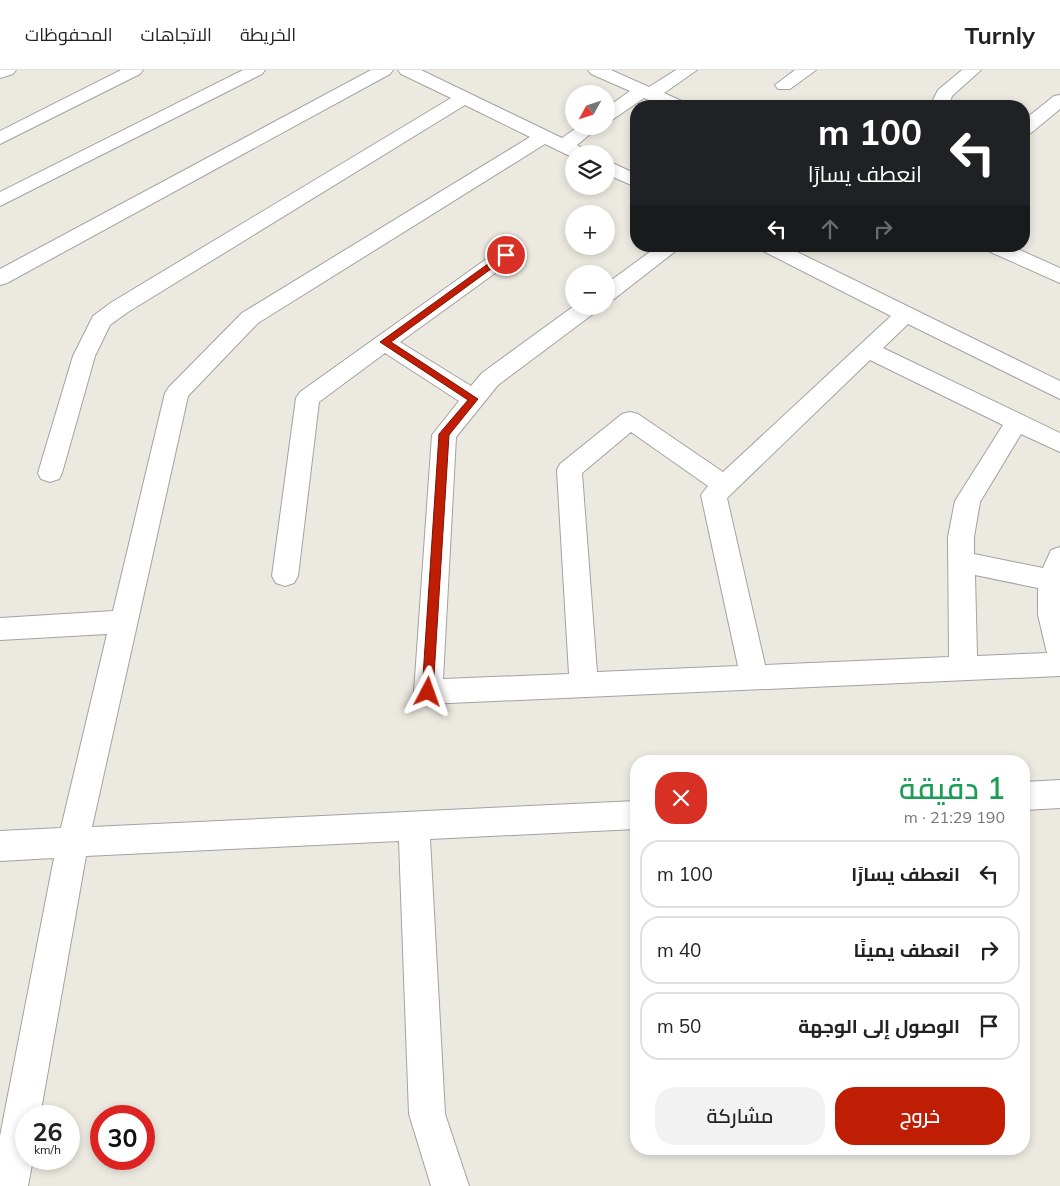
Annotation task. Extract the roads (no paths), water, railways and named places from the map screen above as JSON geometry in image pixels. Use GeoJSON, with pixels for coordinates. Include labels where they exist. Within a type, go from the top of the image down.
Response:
{"type":"FeatureCollection","features":[{"type":"Feature","properties":{"kind":"street"},"geometry":{"type":"LineString","coordinates":[[0,73],[7,70]]}},
{"type":"Feature","properties":{"kind":"street"},"geometry":{"type":"LineString","coordinates":[[0,138],[134,70]]}},
{"type":"Feature","properties":{"kind":"street"},"geometry":{"type":"LineString","coordinates":[[0,200],[256,70]]}},
{"type":"Feature","properties":{"kind":"street"},"geometry":{"type":"LineString","coordinates":[[0,278],[384,70]]}},
{"type":"Feature","properties":{"kind":"street"},"geometry":{"type":"LineString","coordinates":[[407,70],[565,146]]}},
{"type":"Feature","properties":{"kind":"street"},"geometry":{"type":"LineString","coordinates":[[597,70],[664,100]]}},
{"type":"Feature","properties":{"kind":"street"},"geometry":{"type":"LineString","coordinates":[[633,100],[688,70]]}},
{"type":"Feature","properties":{"kind":"street"},"geometry":{"type":"LineString","coordinates":[[784,85],[807,70]]}},
{"type":"Feature","properties":{"kind":"street"},"geometry":{"type":"LineString","coordinates":[[942,100],[944,94],[972,70]]}},
{"type":"Feature","properties":{"kind":"street"},"geometry":{"type":"LineString","coordinates":[[50,473],[84,356],[101,321],[120,307],[465,97]]}},
{"type":"Feature","properties":{"kind":"street"},"geometry":{"type":"LineString","coordinates":[[1030,124],[1060,100]]}},
{"type":"Feature","properties":{"kind":"street"},"geometry":{"type":"LineString","coordinates":[[615,111],[630,102]]}},
{"type":"Feature","properties":{"kind":"street"},"geometry":{"type":"LineString","coordinates":[[9,1186],[73,842],[177,393],[250,318],[554,140],[567,135]]}},
{"type":"Feature","properties":{"kind":"street"},"geometry":{"type":"LineString","coordinates":[[615,170],[630,178]]}},
{"type":"Feature","properties":{"kind":"street"},"geometry":{"type":"LineString","coordinates":[[615,287],[664,252]]}},
{"type":"Feature","properties":{"kind":"street"},"geometry":{"type":"LineString","coordinates":[[780,252],[1060,391]]}},
{"type":"Feature","properties":{"kind":"street"},"geometry":{"type":"LineString","coordinates":[[1006,252],[1060,276]]}},
{"type":"Feature","properties":{"kind":"street"},"geometry":{"type":"LineString","coordinates":[[285,576],[308,398],[506,255]]}},
{"type":"Feature","properties":{"kind":"street"},"geometry":{"type":"LineString","coordinates":[[754,677],[714,495],[906,314]]}},
{"type":"Feature","properties":{"kind":"street"},"geometry":{"type":"LineString","coordinates":[[577,315],[490,379],[444,434],[428,692],[1060,664]]}},
{"type":"Feature","properties":{"kind":"street"},"geometry":{"type":"LineString","coordinates":[[384,342],[474,399]]}},
{"type":"Feature","properties":{"kind":"street"},"geometry":{"type":"LineString","coordinates":[[868,350],[1060,443]]}},
{"type":"Feature","properties":{"kind":"street"},"geometry":{"type":"LineString","coordinates":[[584,685],[569,470],[630,420],[724,485]]}},
{"type":"Feature","properties":{"kind":"street"},"geometry":{"type":"LineString","coordinates":[[963,668],[960,537],[968,501],[1016,423]]}},
{"type":"Feature","properties":{"kind":"street"},"geometry":{"type":"LineString","coordinates":[[961,562],[1056,568],[1050,618],[1060,651]]}},
{"type":"Feature","properties":{"kind":"street"},"geometry":{"type":"LineString","coordinates":[[0,629],[124,622]]}},
{"type":"Feature","properties":{"kind":"street"},"geometry":{"type":"LineString","coordinates":[[1030,796],[1060,794]]}},
{"type":"Feature","properties":{"kind":"street"},"geometry":{"type":"LineString","coordinates":[[0,846],[630,815]]}},
{"type":"Feature","properties":{"kind":"street"},"geometry":{"type":"LineString","coordinates":[[414,826],[427,1114],[450,1186]]}}]}
